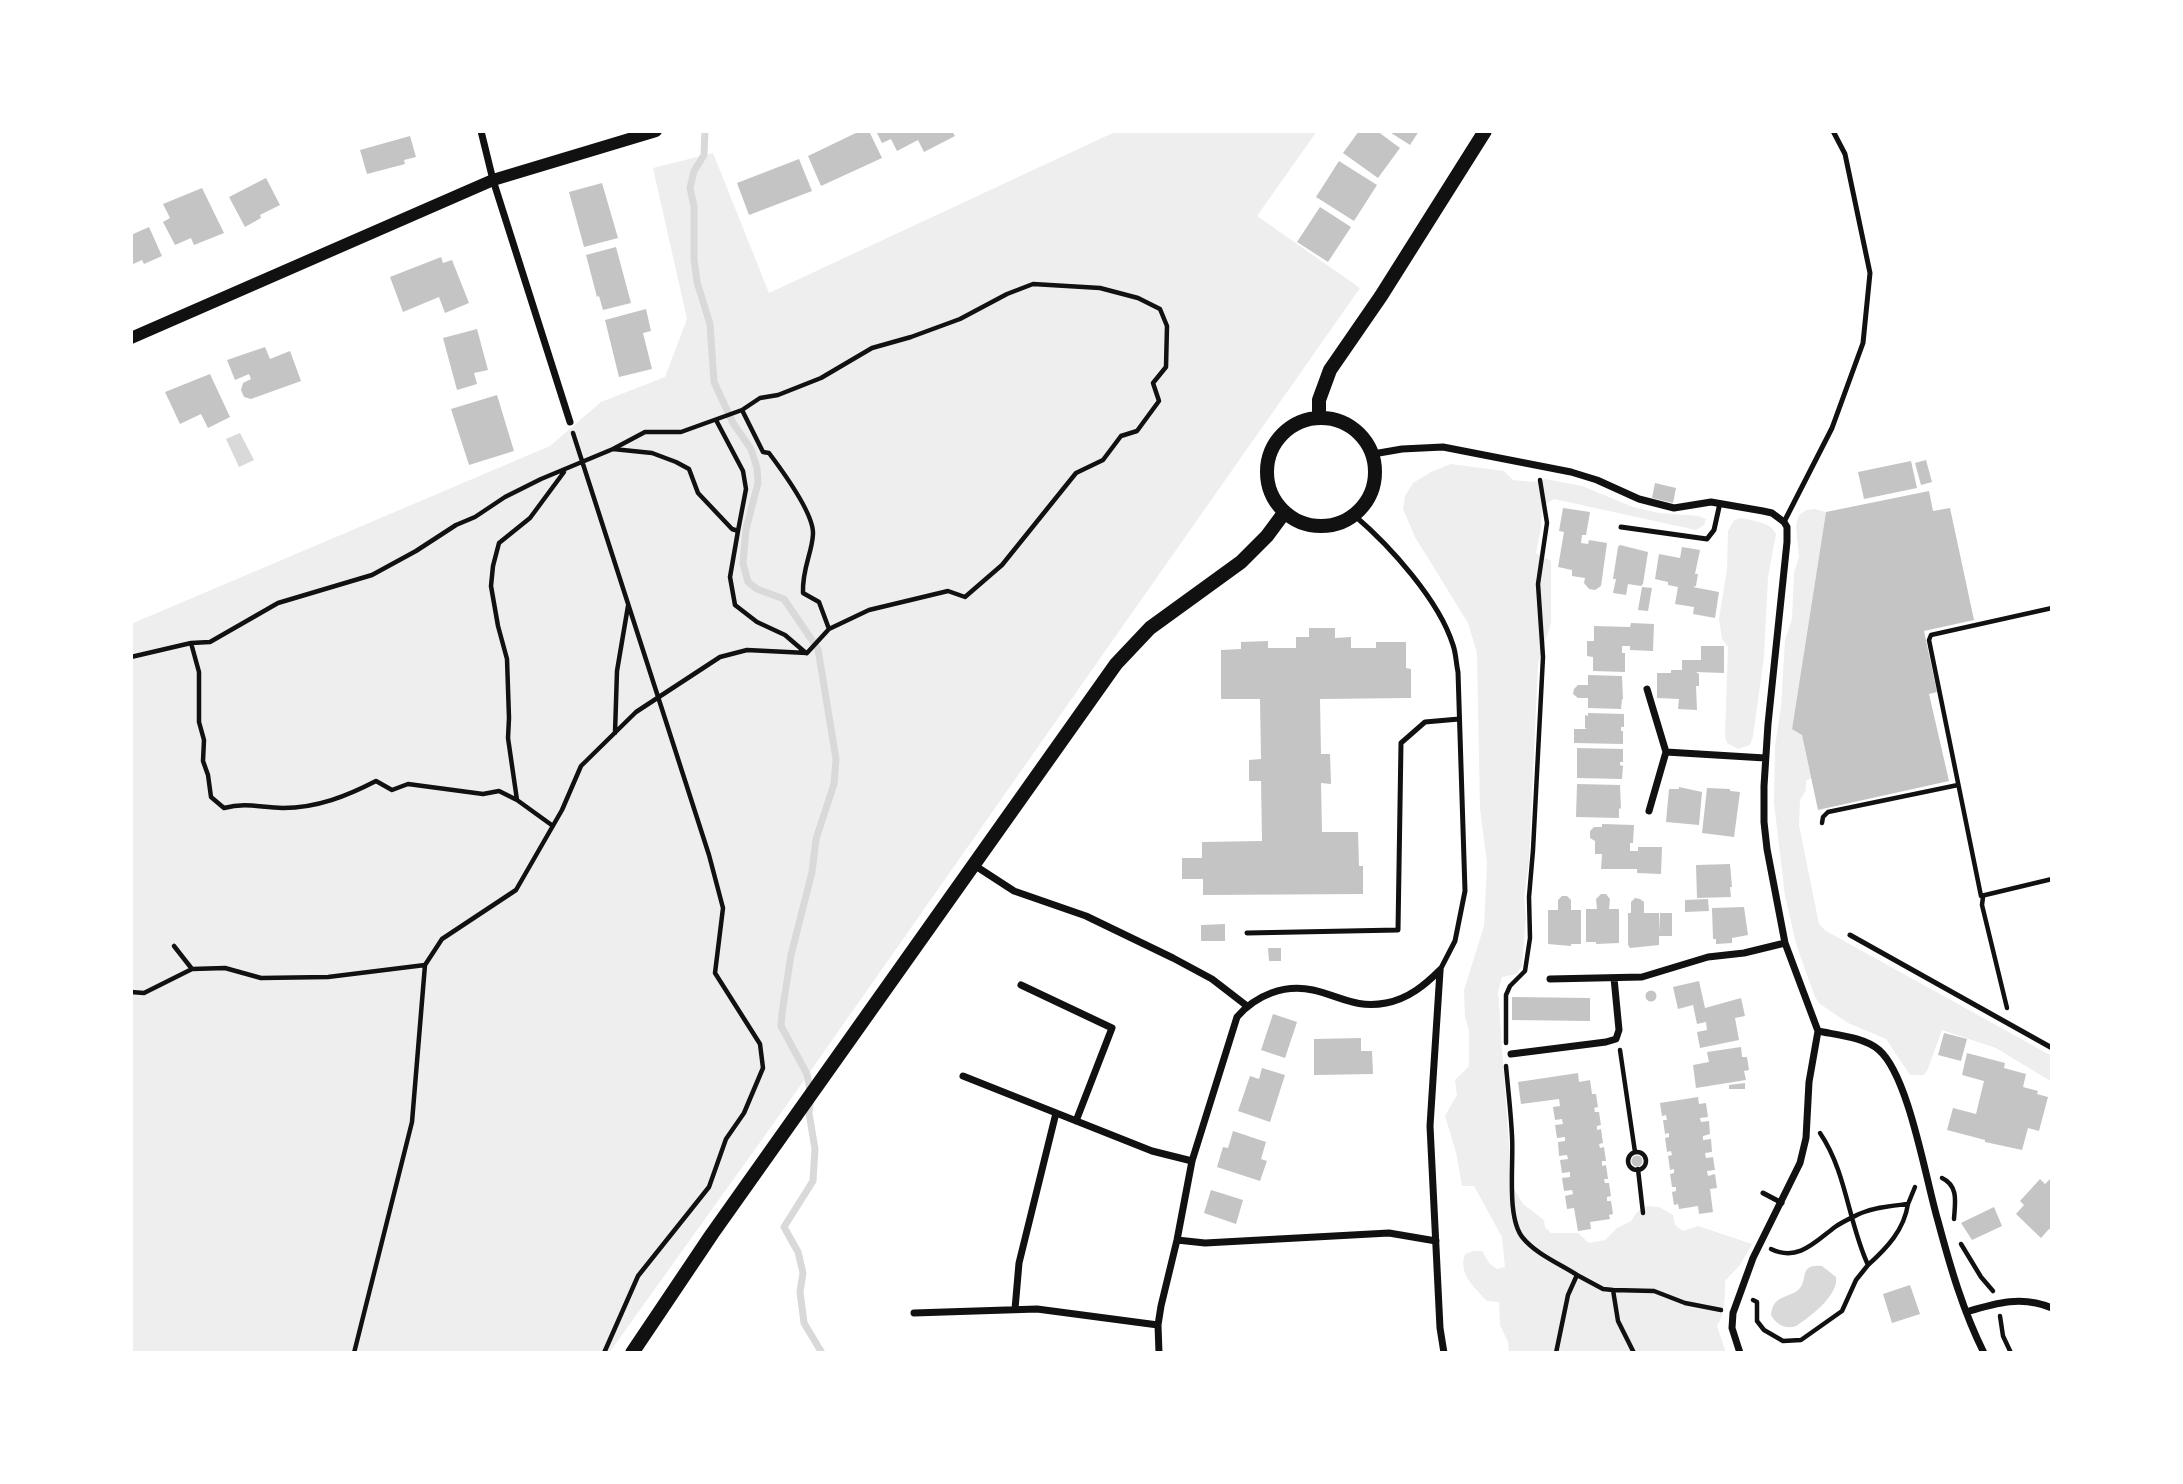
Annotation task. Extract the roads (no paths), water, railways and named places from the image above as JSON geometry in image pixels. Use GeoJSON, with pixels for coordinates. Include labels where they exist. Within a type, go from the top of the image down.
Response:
{"type":"FeatureCollection","features":[{"type":"Feature","properties":{"kind":"main road"},"geometry":{"type":"LineString","coordinates":[[1319,417],[1322,389],[1330,370],[1381,296],[1485,131]]}},
{"type":"Feature","properties":{"kind":"main road"},"geometry":{"type":"LineString","coordinates":[[1319,417],[1335,418],[1357,430],[1367,441],[1373,454],[1374,485],[1367,503],[1355,516],[1342,524],[1328,527],[1297,521],[1284,513],[1269,486],[1267,471],[1270,453],[1277,439],[1301,421],[1319,417]]}},
{"type":"Feature","properties":{"kind":"main road"},"geometry":{"type":"LineString","coordinates":[[632,1353],[696,1257],[1098,688],[1132,645],[1170,612],[1241,562],[1284,513]]}},
{"type":"Feature","properties":{"kind":"street"},"geometry":{"type":"LineString","coordinates":[[481,131],[493,180],[570,422]]}},
{"type":"Feature","properties":{"kind":"street"},"geometry":{"type":"LineString","coordinates":[[131,338],[493,180],[656,131]]}},
{"type":"Feature","properties":{"kind":"street"},"geometry":{"type":"LineString","coordinates":[[1373,454],[1443,447],[1584,475],[1639,499],[1674,508],[1720,503],[1772,513],[1787,527],[1765,758],[1765,836],[1785,943],[1818,1031],[1811,1069],[1807,1128],[1800,1163],[1761,1244],[1733,1313],[1732,1328],[1740,1353]]}},
{"type":"Feature","properties":{"kind":"street"},"geometry":{"type":"LineString","coordinates":[[1647,689],[1666,752],[1649,811]]}},
{"type":"Feature","properties":{"kind":"street"},"geometry":{"type":"LineString","coordinates":[[1666,752],[1765,758]]}},
{"type":"Feature","properties":{"kind":"street"},"geometry":{"type":"LineString","coordinates":[[973,865],[1014,891],[1086,916],[1163,953],[1212,979],[1247,1006]]}},
{"type":"Feature","properties":{"kind":"street"},"geometry":{"type":"LineString","coordinates":[[1550,979],[1642,977],[1708,957],[1744,954],[1785,943]]}},
{"type":"Feature","properties":{"kind":"street"},"geometry":{"type":"LineString","coordinates":[[1159,1353],[1158,1325],[1192,1161],[1237,1017],[1258,998],[1294,988],[1315,991],[1363,1005],[1386,1003],[1407,997],[1424,986],[1440,970]]}},
{"type":"Feature","properties":{"kind":"street"},"geometry":{"type":"LineString","coordinates":[[1440,970],[1430,1126],[1440,1328],[1444,1353]]}},
{"type":"Feature","properties":{"kind":"street"},"geometry":{"type":"LineString","coordinates":[[1511,1054],[1614,1040],[1619,1030],[1614,978]]}},
{"type":"Feature","properties":{"kind":"street"},"geometry":{"type":"LineString","coordinates":[[1021,985],[1112,1028],[1076,1121]]}},
{"type":"Feature","properties":{"kind":"street"},"geometry":{"type":"LineString","coordinates":[[1818,1031],[1868,1044],[1885,1056],[1901,1083],[1947,1254],[1966,1312],[1984,1353]]}},
{"type":"Feature","properties":{"kind":"street"},"geometry":{"type":"LineString","coordinates":[[963,1076],[1152,1151],[1192,1161]]}},
{"type":"Feature","properties":{"kind":"street"},"geometry":{"type":"LineString","coordinates":[[1015,1310],[1019,1263],[1056,1113]]}},
{"type":"Feature","properties":{"kind":"street"},"geometry":{"type":"LineString","coordinates":[[1177,1240],[1205,1243],[1389,1233],[1436,1241]]}},
{"type":"Feature","properties":{"kind":"street"},"geometry":{"type":"LineString","coordinates":[[1966,1312],[1999,1303],[2026,1300],[2052,1308]]}},
{"type":"Feature","properties":{"kind":"street"},"geometry":{"type":"LineString","coordinates":[[914,1313],[1037,1309],[1158,1325]]}},
{"type":"Feature","properties":{"kind":"lane"},"geometry":{"type":"LineString","coordinates":[[1784,522],[1832,428],[1863,343],[1870,273],[1845,154],[1833,131]]}},
{"type":"Feature","properties":{"kind":"lane"},"geometry":{"type":"LineString","coordinates":[[1620,527],[1707,538],[1714,530],[1720,503]]}},
{"type":"Feature","properties":{"kind":"lane"},"geometry":{"type":"LineString","coordinates":[[1355,516],[1379,536],[1431,600],[1453,644],[1458,672],[1465,891],[1455,941],[1440,970]]}},
{"type":"Feature","properties":{"kind":"lane"},"geometry":{"type":"LineString","coordinates":[[1247,933],[1398,930],[1401,743],[1425,722],[1459,719]]}},
{"type":"Feature","properties":{"kind":"lane"},"geometry":{"type":"LineString","coordinates":[[1850,935],[2052,1048]]}},
{"type":"Feature","properties":{"kind":"lane"},"geometry":{"type":"LineString","coordinates":[[1763,1193],[1782,1203]]}},
{"type":"Feature","properties":{"kind":"waterway"},"geometry":{"type":"LineString","coordinates":[[705,131],[704,155],[694,171],[690,188],[694,206],[697,282],[710,324],[714,382],[733,423],[751,449],[757,468],[758,483],[746,529],[743,563],[748,582],[757,589],[784,599],[818,649],[836,759],[834,784],[816,839],[812,872],[791,955],[781,1026],[807,1074],[811,1095],[809,1113],[815,1149],[813,1181],[784,1227],[798,1252],[803,1273],[800,1292],[804,1323],[822,1353]]}}]}
